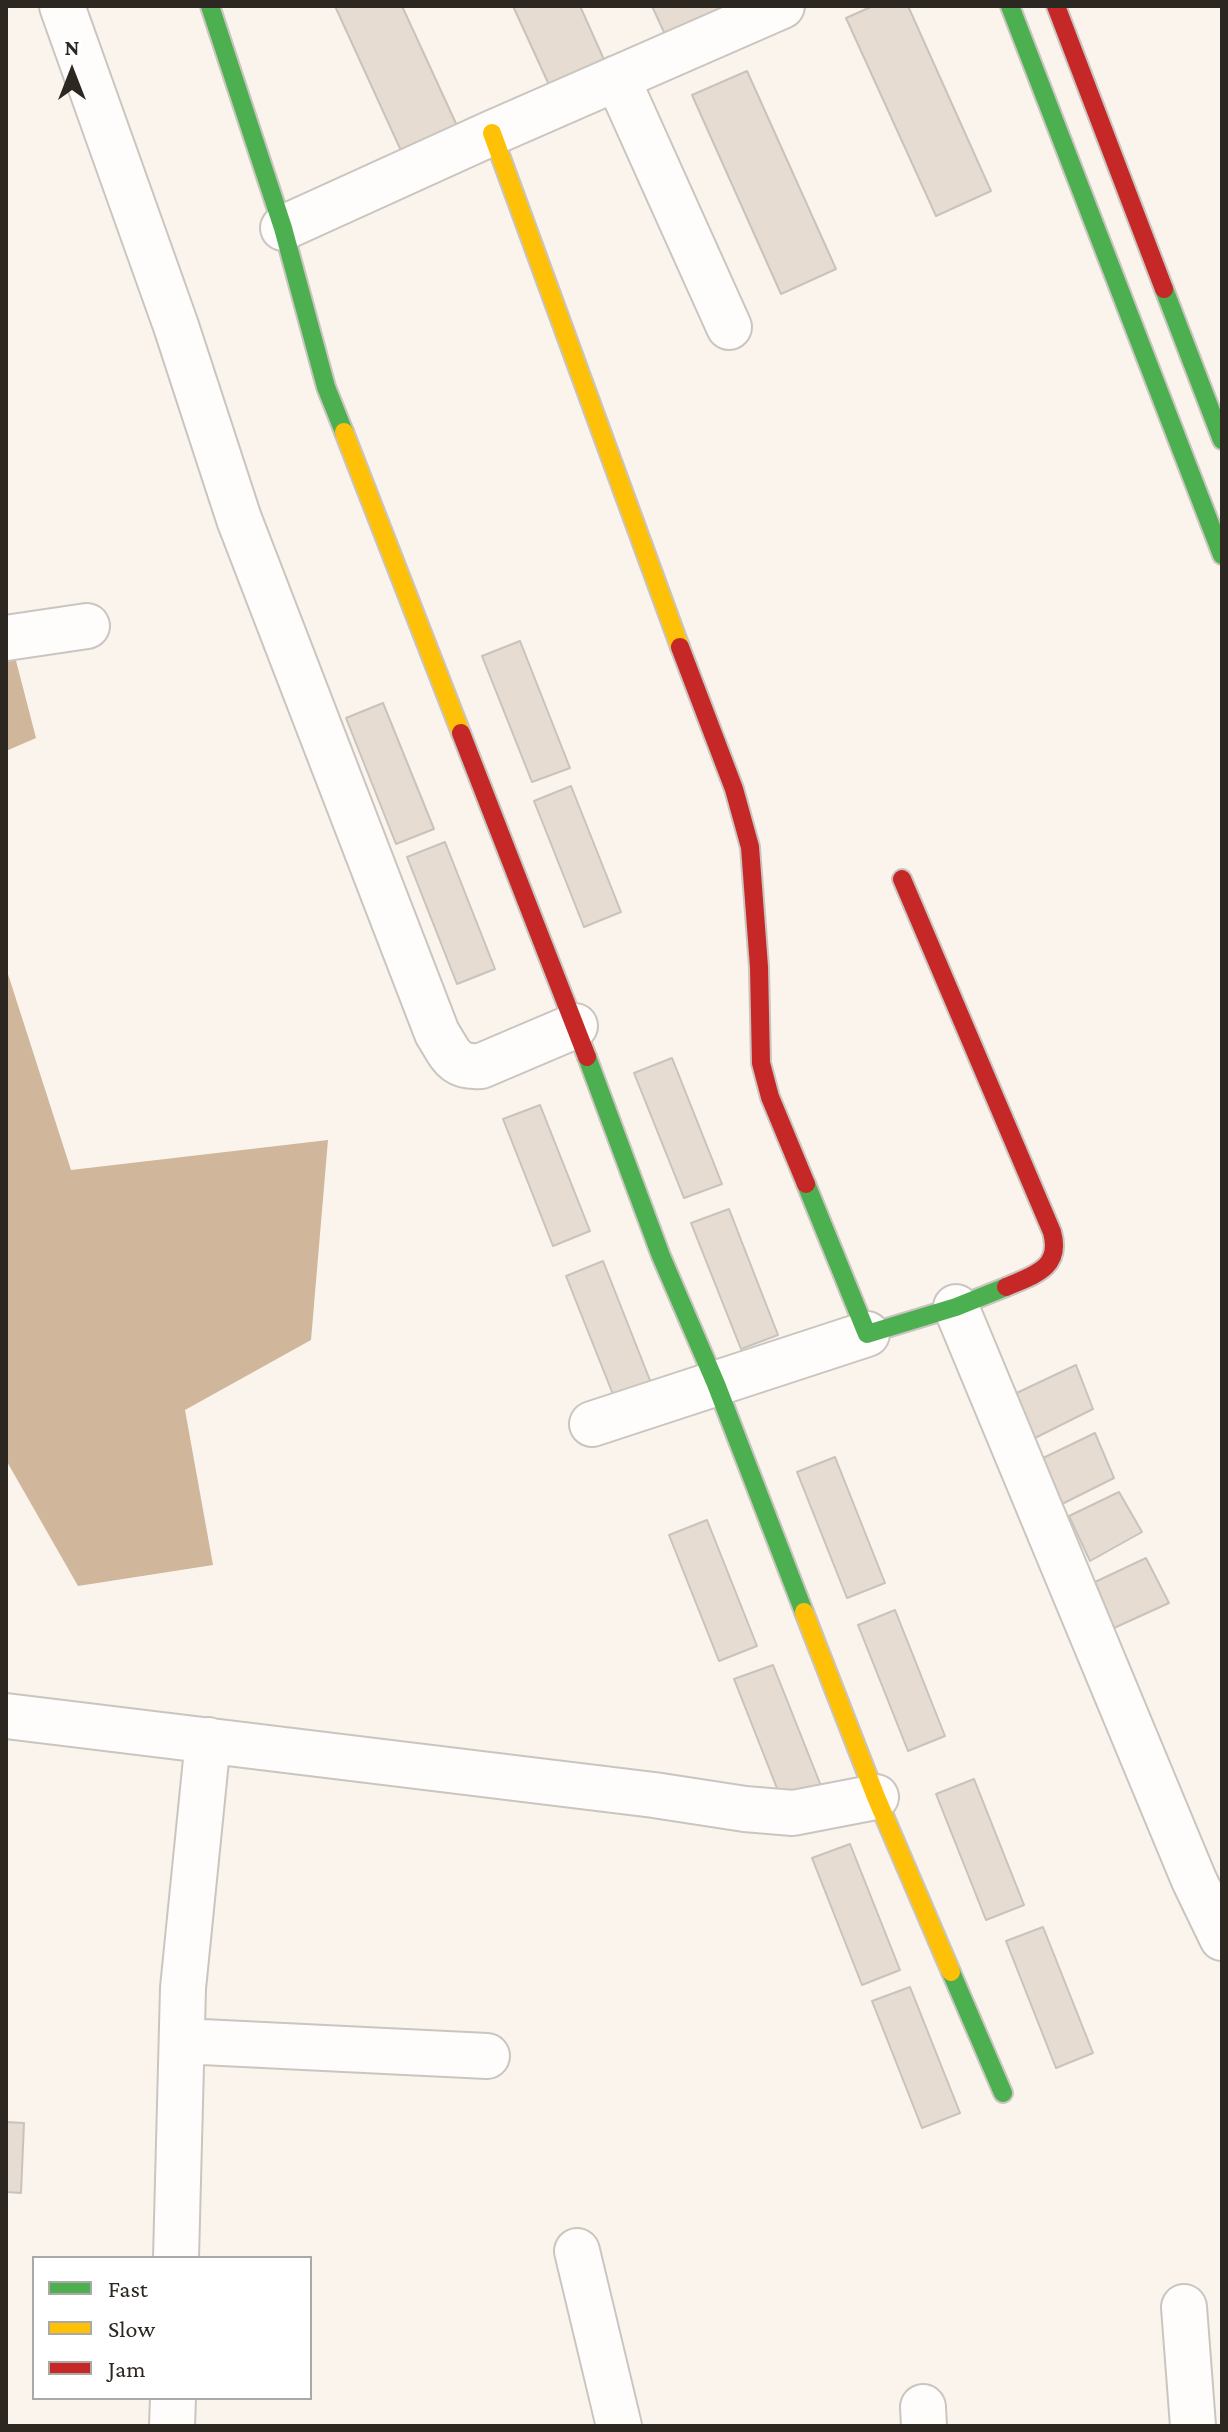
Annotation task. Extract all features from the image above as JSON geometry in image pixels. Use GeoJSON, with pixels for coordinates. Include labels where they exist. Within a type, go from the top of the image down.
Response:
{"type":"FeatureCollection","features":[{"type":"Feature","properties":{"kind":"main road"},"geometry":{"type":"LineString","coordinates":[[210,6],[283,228],[326,387],[575,1026],[661,1256],[716,1384],[876,1797],[1003,2093]]}},
{"type":"Feature","properties":{"kind":"main road"},"geometry":{"type":"LineString","coordinates":[[1010,6],[1222,555]]}},
{"type":"Feature","properties":{"kind":"main road"},"geometry":{"type":"LineString","coordinates":[[1056,6],[1222,440]]}},
{"type":"Feature","properties":{"kind":"main road"},"geometry":{"type":"LineString","coordinates":[[492,133],[645,555],[734,789],[750,847],[759,967],[761,1063],[770,1097],[867,1334],[956,1307],[1037,1274],[1049,1266],[1056,1254],[1054,1236],[902,879]]}},
{"type":"Feature","properties":{"kind":"street"},"geometry":{"type":"LineString","coordinates":[[62,6],[176,326],[239,519],[437,1033],[454,1060],[466,1067],[481,1066],[575,1026]]}},
{"type":"Feature","properties":{"kind":"street"},"geometry":{"type":"LineString","coordinates":[[283,228],[782,6]]}},
{"type":"Feature","properties":{"kind":"street"},"geometry":{"type":"LineString","coordinates":[[617,78],[729,327]]}},
{"type":"Feature","properties":{"kind":"street"},"geometry":{"type":"LineString","coordinates":[[6,638],[87,626]]}},
{"type":"Feature","properties":{"kind":"street"},"geometry":{"type":"LineString","coordinates":[[956,1307],[1208,1875],[1222,1938]]}},
{"type":"Feature","properties":{"kind":"street"},"geometry":{"type":"LineString","coordinates":[[592,1424],[867,1334]]}},
{"type":"Feature","properties":{"kind":"street"},"geometry":{"type":"LineString","coordinates":[[6,1716],[639,1793],[745,1809],[793,1813],[876,1797]]}},
{"type":"Feature","properties":{"kind":"street"},"geometry":{"type":"LineString","coordinates":[[176,2256],[183,1988],[208,1740]]}},
{"type":"Feature","properties":{"kind":"street"},"geometry":{"type":"LineString","coordinates":[[182,2041],[487,2056]]}},
{"type":"Feature","properties":{"kind":"street"},"geometry":{"type":"LineString","coordinates":[[577,2251],[619,2426]]}},
{"type":"Feature","properties":{"kind":"street"},"geometry":{"type":"LineString","coordinates":[[1184,2307],[1193,2426]]}},
{"type":"Feature","properties":{"kind":"street"},"geometry":{"type":"LineString","coordinates":[[172,2426],[173,2400]]}},
{"type":"Feature","properties":{"kind":"shaded area"},"geometry":{"type":"Polygon","coordinates":[[[6,622],[36,738],[6,751],[6,622]]]}},
{"type":"Feature","properties":{"kind":"shaded area"},"geometry":{"type":"Polygon","coordinates":[[[6,968],[71,1170],[328,1140],[311,1340],[185,1410],[213,1565],[78,1586],[6,1460],[6,968]]]}},
{"type":"Feature","properties":{"kind":"building"},"geometry":{"type":"Polygon","coordinates":[[[335,6],[402,6],[459,130],[403,155],[335,6]]]}},
{"type":"Feature","properties":{"kind":"building"},"geometry":{"type":"Polygon","coordinates":[[[513,6],[580,6],[610,73],[555,98],[513,6]]]}},
{"type":"Feature","properties":{"kind":"building"},"geometry":{"type":"Polygon","coordinates":[[[652,6],[719,6],[723,16],[668,41],[652,6]]]}},
{"type":"Feature","properties":{"kind":"building"},"geometry":{"type":"Polygon","coordinates":[[[873,6],[908,6],[991,191],[936,216],[846,18],[873,6]]]}},
{"type":"Feature","properties":{"kind":"building"},"geometry":{"type":"Polygon","coordinates":[[[747,71],[836,269],[781,294],[692,95],[747,71]]]}},
{"type":"Feature","properties":{"kind":"building"},"geometry":{"type":"Polygon","coordinates":[[[520,641],[570,768],[532,782],[482,656],[520,641]]]}},
{"type":"Feature","properties":{"kind":"building"},"geometry":{"type":"Polygon","coordinates":[[[383,703],[434,829],[396,844],[346,718],[383,703]]]}},
{"type":"Feature","properties":{"kind":"building"},"geometry":{"type":"Polygon","coordinates":[[[571,786],[621,912],[584,927],[534,801],[571,786]]]}},
{"type":"Feature","properties":{"kind":"building"},"geometry":{"type":"Polygon","coordinates":[[[445,842],[495,969],[457,984],[407,857],[445,842]]]}},
{"type":"Feature","properties":{"kind":"building"},"geometry":{"type":"Polygon","coordinates":[[[672,1058],[722,1184],[684,1198],[634,1073],[672,1058]]]}},
{"type":"Feature","properties":{"kind":"building"},"geometry":{"type":"Polygon","coordinates":[[[540,1105],[590,1231],[553,1246],[503,1119],[540,1105]]]}},
{"type":"Feature","properties":{"kind":"building"},"geometry":{"type":"Polygon","coordinates":[[[729,1209],[778,1335],[741,1349],[691,1223],[729,1209]]]}},
{"type":"Feature","properties":{"kind":"building"},"geometry":{"type":"Polygon","coordinates":[[[603,1261],[653,1388],[616,1402],[566,1276],[603,1261]]]}},
{"type":"Feature","properties":{"kind":"building"},"geometry":{"type":"Polygon","coordinates":[[[1076,1365],[1093,1409],[1027,1442],[1006,1398],[1076,1365]]]}},
{"type":"Feature","properties":{"kind":"building"},"geometry":{"type":"Polygon","coordinates":[[[1095,1433],[1114,1478],[1062,1504],[1041,1459],[1095,1433]]]}},
{"type":"Feature","properties":{"kind":"building"},"geometry":{"type":"Polygon","coordinates":[[[835,1457],[885,1583],[847,1598],[797,1472],[835,1457]]]}},
{"type":"Feature","properties":{"kind":"building"},"geometry":{"type":"Polygon","coordinates":[[[1119,1492],[1142,1532],[1090,1561],[1069,1516],[1119,1492]]]}},
{"type":"Feature","properties":{"kind":"building"},"geometry":{"type":"Polygon","coordinates":[[[707,1520],[757,1646],[719,1661],[669,1535],[707,1520]]]}},
{"type":"Feature","properties":{"kind":"building"},"geometry":{"type":"Polygon","coordinates":[[[1146,1558],[1169,1603],[1114,1628],[1095,1582],[1146,1558]]]}},
{"type":"Feature","properties":{"kind":"building"},"geometry":{"type":"Polygon","coordinates":[[[895,1610],[945,1736],[908,1751],[858,1625],[895,1610]]]}},
{"type":"Feature","properties":{"kind":"building"},"geometry":{"type":"Polygon","coordinates":[[[773,1665],[823,1791],[784,1806],[734,1679],[773,1665]]]}},
{"type":"Feature","properties":{"kind":"building"},"geometry":{"type":"Polygon","coordinates":[[[974,1779],[1024,1905],[986,1920],[936,1794],[974,1779]]]}},
{"type":"Feature","properties":{"kind":"building"},"geometry":{"type":"Polygon","coordinates":[[[850,1844],[900,1970],[862,1985],[812,1858],[850,1844]]]}},
{"type":"Feature","properties":{"kind":"building"},"geometry":{"type":"Polygon","coordinates":[[[1043,1927],[1093,2053],[1056,2068],[1006,1941],[1043,1927]]]}},
{"type":"Feature","properties":{"kind":"building"},"geometry":{"type":"Polygon","coordinates":[[[910,1987],[960,2113],[922,2128],[872,2001],[910,1987]]]}},
{"type":"Feature","properties":{"kind":"building"},"geometry":{"type":"Polygon","coordinates":[[[6,2122],[24,2123],[21,2193],[6,2192],[6,2122]]]}},
{"type":"Feature","properties":{"kind":"traffic: fast"},"geometry":{"type":"LineString","coordinates":[[210,6],[283,228],[326,387],[344,432]]}},
{"type":"Feature","properties":{"kind":"traffic: fast"},"geometry":{"type":"LineString","coordinates":[[1010,6],[1222,555]]}},
{"type":"Feature","properties":{"kind":"traffic: fast"},"geometry":{"type":"LineString","coordinates":[[1164,289],[1222,440]]}},
{"type":"Feature","properties":{"kind":"traffic: fast"},"geometry":{"type":"LineString","coordinates":[[587,1057],[661,1256],[716,1384],[804,1612]]}},
{"type":"Feature","properties":{"kind":"traffic: fast"},"geometry":{"type":"LineString","coordinates":[[806,1184],[867,1334],[956,1307],[1006,1287]]}},
{"type":"Feature","properties":{"kind":"traffic: fast"},"geometry":{"type":"LineString","coordinates":[[951,1972],[1003,2093]]}},
{"type":"Feature","properties":{"kind":"traffic: slow"},"geometry":{"type":"LineString","coordinates":[[492,133],[680,647]]}},
{"type":"Feature","properties":{"kind":"traffic: slow"},"geometry":{"type":"LineString","coordinates":[[344,432],[461,733]]}},
{"type":"Feature","properties":{"kind":"traffic: slow"},"geometry":{"type":"LineString","coordinates":[[804,1612],[876,1797],[951,1972]]}},
{"type":"Feature","properties":{"kind":"traffic: jam"},"geometry":{"type":"LineString","coordinates":[[1056,6],[1164,289]]}},
{"type":"Feature","properties":{"kind":"traffic: jam"},"geometry":{"type":"LineString","coordinates":[[680,647],[734,789],[750,847],[759,967],[761,1063],[770,1097],[806,1184]]}},
{"type":"Feature","properties":{"kind":"traffic: jam"},"geometry":{"type":"LineString","coordinates":[[461,733],[587,1057]]}},
{"type":"Feature","properties":{"kind":"traffic: jam"},"geometry":{"type":"LineString","coordinates":[[902,879],[1052,1232],[1054,1244],[1049,1262],[1035,1274],[1006,1287]]}}]}
